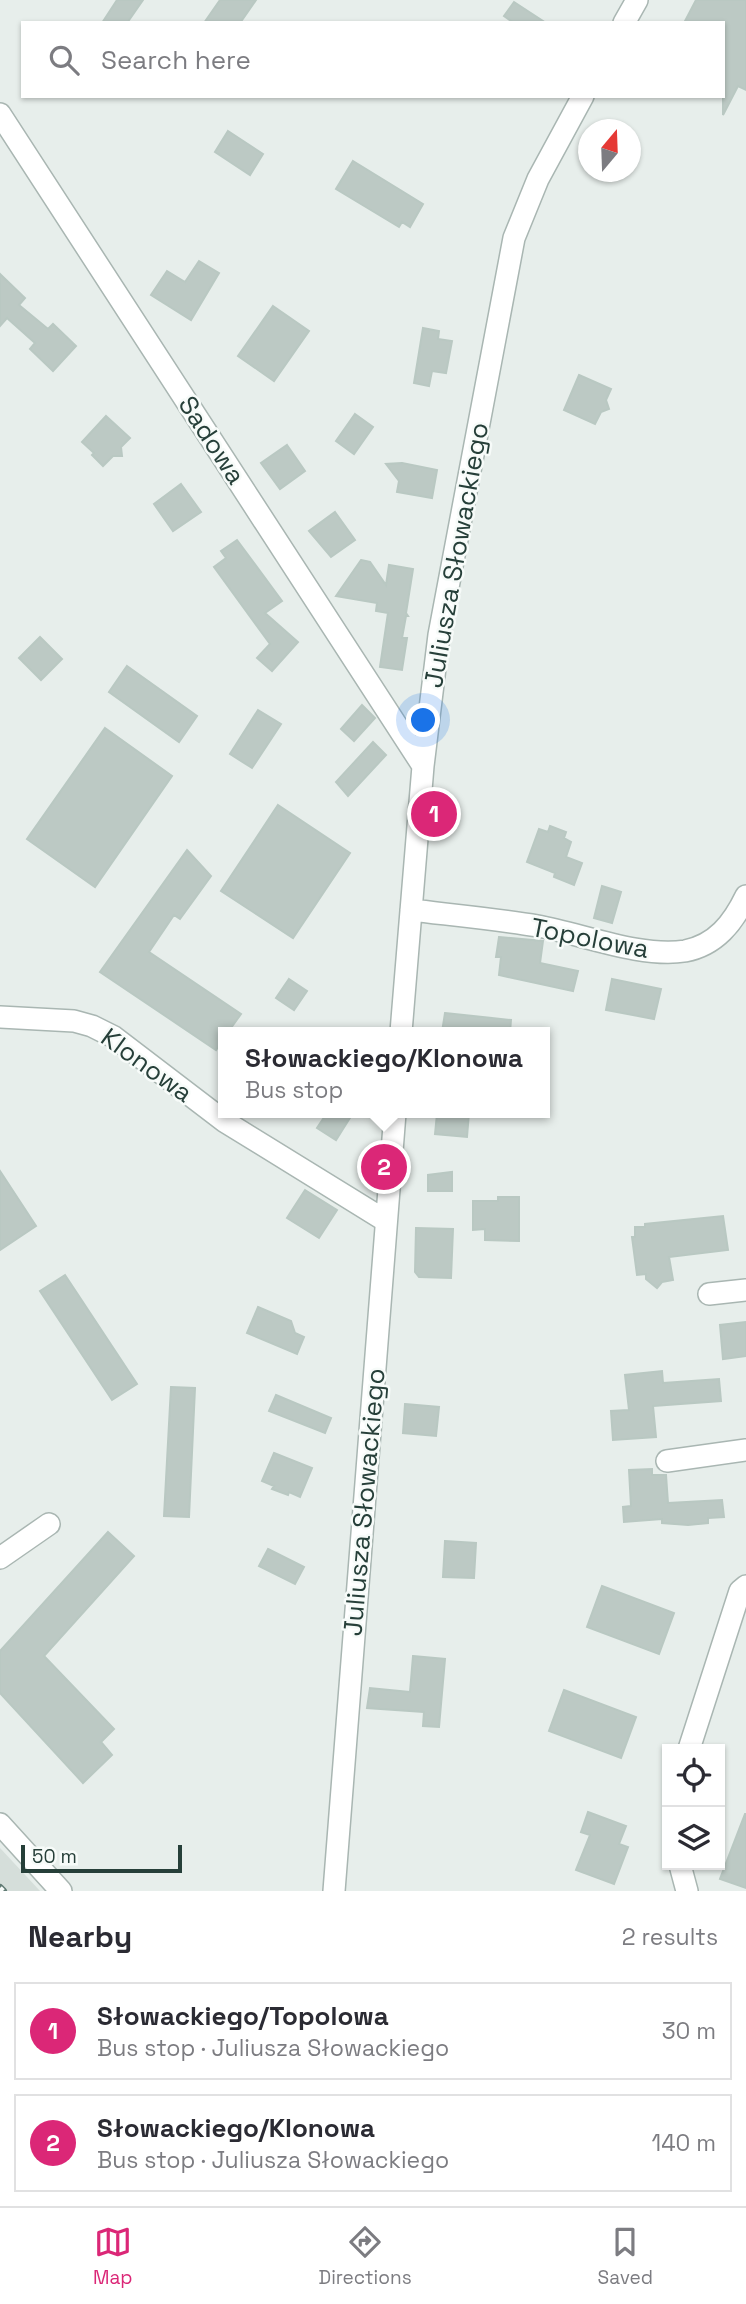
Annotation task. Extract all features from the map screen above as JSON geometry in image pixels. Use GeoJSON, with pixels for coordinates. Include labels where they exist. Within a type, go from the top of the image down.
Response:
{"type":"FeatureCollection","features":[{"type":"Feature","properties":{"kind":"street"},"geometry":{"type":"LineString","coordinates":[[625,21],[637,0]]}},
{"type":"Feature","properties":{"kind":"street","name":"Juliusza Słowackiego"},"geometry":{"type":"LineString","coordinates":[[401,1027],[423,766],[439,635],[514,238],[538,179],[582,98]]}},
{"type":"Feature","properties":{"kind":"street","name":"Sadowa"},"geometry":{"type":"LineString","coordinates":[[0,114],[423,766]]}},
{"type":"Feature","properties":{"kind":"street","name":"Topolowa"},"geometry":{"type":"LineString","coordinates":[[411,910],[539,926],[631,947],[668,952],[686,951],[726,930],[746,896]]}},
{"type":"Feature","properties":{"kind":"street","name":"Klonowa"},"geometry":{"type":"LineString","coordinates":[[0,1017],[74,1021],[92,1026],[114,1037],[218,1116]]}},
{"type":"Feature","properties":{"kind":"street","name":"Klonowa"},"geometry":{"type":"LineString","coordinates":[[220,1118],[386,1221]]}},
{"type":"Feature","properties":{"kind":"street","name":"Juliusza Słowackiego"},"geometry":{"type":"LineString","coordinates":[[334,1891],[395,1118]]}},
{"type":"Feature","properties":{"kind":"street"},"geometry":{"type":"LineString","coordinates":[[709,1294],[746,1290]]}},
{"type":"Feature","properties":{"kind":"street"},"geometry":{"type":"LineString","coordinates":[[667,1461],[746,1450]]}},
{"type":"Feature","properties":{"kind":"street"},"geometry":{"type":"LineString","coordinates":[[0,1558],[49,1524]]}},
{"type":"Feature","properties":{"kind":"street"},"geometry":{"type":"LineString","coordinates":[[692,1744],[740,1591],[746,1586]]}},
{"type":"Feature","properties":{"kind":"street"},"geometry":{"type":"LineString","coordinates":[[0,1824],[61,1891]]}},
{"type":"Feature","properties":{"kind":"street"},"geometry":{"type":"LineString","coordinates":[[681,1870],[687,1891]]}},
{"type":"Feature","properties":{"kind":"shaded area"},"geometry":{"type":"Polygon","coordinates":[[[0,1848],[40,1891],[0,1891],[0,1848]]]}},
{"type":"Feature","properties":{"kind":"building"},"geometry":{"type":"Polygon","coordinates":[[[117,0],[143,0],[128,21],[103,21],[117,0]]]}},
{"type":"Feature","properties":{"kind":"building"},"geometry":{"type":"Polygon","coordinates":[[[220,0],[256,0],[241,21],[205,21],[220,0]]]}},
{"type":"Feature","properties":{"kind":"building"},"geometry":{"type":"Polygon","coordinates":[[[696,0],[746,0],[746,90],[738,86],[723,115],[725,21],[685,21],[696,0]]]}},
{"type":"Feature","properties":{"kind":"building"},"geometry":{"type":"Polygon","coordinates":[[[514,2],[543,21],[511,21],[504,16],[514,2]]]}},
{"type":"Feature","properties":{"kind":"building"},"geometry":{"type":"Polygon","coordinates":[[[228,131],[263,154],[250,175],[215,152],[228,131]]]}},
{"type":"Feature","properties":{"kind":"building"},"geometry":{"type":"Polygon","coordinates":[[[353,161],[423,204],[410,227],[402,222],[399,227],[336,189],[353,161]]]}},
{"type":"Feature","properties":{"kind":"building"},"geometry":{"type":"Polygon","coordinates":[[[199,261],[219,273],[191,320],[151,295],[167,271],[185,282],[199,261]]]}},
{"type":"Feature","properties":{"kind":"building"},"geometry":{"type":"Polygon","coordinates":[[[0,274],[25,298],[19,305],[48,329],[53,324],[76,346],[53,371],[30,349],[35,343],[7,318],[0,326],[0,274]]]}},
{"type":"Feature","properties":{"kind":"building"},"geometry":{"type":"Polygon","coordinates":[[[273,306],[309,331],[274,381],[238,356],[273,306]]]}},
{"type":"Feature","properties":{"kind":"building"},"geometry":{"type":"Polygon","coordinates":[[[423,328],[439,331],[438,339],[452,341],[446,373],[432,371],[429,386],[414,383],[423,328]]]}},
{"type":"Feature","properties":{"kind":"building"},"geometry":{"type":"Polygon","coordinates":[[[579,375],[611,389],[606,400],[609,409],[601,412],[595,424],[564,410],[579,375]]]}},
{"type":"Feature","properties":{"kind":"building"},"geometry":{"type":"Polygon","coordinates":[[[355,414],[373,427],[354,454],[336,441],[355,414]]]}},
{"type":"Feature","properties":{"kind":"building"},"geometry":{"type":"Polygon","coordinates":[[[106,416],[130,438],[121,447],[122,456],[113,456],[103,466],[82,442],[106,416]]]}},
{"type":"Feature","properties":{"kind":"building"},"geometry":{"type":"Polygon","coordinates":[[[287,445],[305,471],[280,489],[261,463],[287,445]]]}},
{"type":"Feature","properties":{"kind":"building"},"geometry":{"type":"Polygon","coordinates":[[[402,463],[437,470],[432,498],[397,492],[399,481],[386,464],[402,463]]]}},
{"type":"Feature","properties":{"kind":"building"},"geometry":{"type":"Polygon","coordinates":[[[181,484],[201,512],[173,531],[154,504],[181,484]]]}},
{"type":"Feature","properties":{"kind":"building"},"geometry":{"type":"Polygon","coordinates":[[[335,512],[355,540],[331,557],[309,531],[335,512]]]}},
{"type":"Feature","properties":{"kind":"building"},"geometry":{"type":"Polygon","coordinates":[[[237,540],[282,601],[265,613],[298,642],[272,671],[257,658],[270,644],[214,567],[226,558],[221,551],[237,540]]]}},
{"type":"Feature","properties":{"kind":"building"},"geometry":{"type":"Polygon","coordinates":[[[361,560],[370,562],[386,585],[389,565],[413,569],[406,613],[408,616],[402,638],[407,638],[402,670],[380,667],[388,613],[376,611],[377,603],[336,596],[361,560]]]}},
{"type":"Feature","properties":{"kind":"building"},"geometry":{"type":"Polygon","coordinates":[[[40,637],[62,659],[41,680],[19,658],[40,637]]]}},
{"type":"Feature","properties":{"kind":"building"},"geometry":{"type":"Polygon","coordinates":[[[127,666],[197,716],[179,742],[109,692],[127,666]]]}},
{"type":"Feature","properties":{"kind":"building"},"geometry":{"type":"Polygon","coordinates":[[[362,705],[375,718],[354,741],[341,729],[362,705]]]}},
{"type":"Feature","properties":{"kind":"building"},"geometry":{"type":"Polygon","coordinates":[[[258,710],[281,724],[252,768],[230,754],[258,710]]]}},
{"type":"Feature","properties":{"kind":"building"},"geometry":{"type":"Polygon","coordinates":[[[105,728],[172,776],[95,887],[27,839],[105,728]]]}},
{"type":"Feature","properties":{"kind":"building"},"geometry":{"type":"Polygon","coordinates":[[[373,742],[386,755],[348,796],[336,782],[373,742]]]}},
{"type":"Feature","properties":{"kind":"building"},"geometry":{"type":"Polygon","coordinates":[[[278,805],[350,853],[293,938],[221,891],[278,805]]]}},
{"type":"Feature","properties":{"kind":"building"},"geometry":{"type":"Polygon","coordinates":[[[550,826],[566,832],[564,838],[571,842],[566,857],[582,863],[574,885],[554,877],[555,873],[527,862],[539,829],[548,832],[550,826]]]}},
{"type":"Feature","properties":{"kind":"building"},"geometry":{"type":"Polygon","coordinates":[[[187,850],[211,876],[180,919],[174,915],[149,952],[241,1014],[232,1027],[218,1027],[216,1050],[100,972],[187,850]]]}},
{"type":"Feature","properties":{"kind":"building"},"geometry":{"type":"Polygon","coordinates":[[[602,886],[621,892],[612,923],[594,918],[602,886]]]}},
{"type":"Feature","properties":{"kind":"building"},"geometry":{"type":"Polygon","coordinates":[[[499,937],[543,941],[540,963],[578,971],[573,991],[499,975],[501,957],[496,957],[499,937]]]}},
{"type":"Feature","properties":{"kind":"building"},"geometry":{"type":"Polygon","coordinates":[[[289,979],[307,991],[294,1010],[276,998],[289,979]]]}},
{"type":"Feature","properties":{"kind":"building"},"geometry":{"type":"Polygon","coordinates":[[[612,979],[661,989],[654,1019],[606,1010],[612,979]]]}},
{"type":"Feature","properties":{"kind":"building"},"geometry":{"type":"Polygon","coordinates":[[[445,1013],[511,1020],[510,1027],[443,1027],[445,1013]]]}},
{"type":"Feature","properties":{"kind":"building"},"geometry":{"type":"Polygon","coordinates":[[[324,1118],[350,1118],[336,1140],[317,1128],[324,1118]]]}},
{"type":"Feature","properties":{"kind":"building"},"geometry":{"type":"Polygon","coordinates":[[[437,1118],[469,1118],[467,1137],[435,1134],[437,1118]]]}},
{"type":"Feature","properties":{"kind":"building"},"geometry":{"type":"Polygon","coordinates":[[[0,1171],[36,1226],[0,1250],[0,1171]]]}},
{"type":"Feature","properties":{"kind":"building"},"geometry":{"type":"Polygon","coordinates":[[[452,1172],[452,1191],[428,1191],[428,1175],[452,1172]]]}},
{"type":"Feature","properties":{"kind":"building"},"geometry":{"type":"Polygon","coordinates":[[[305,1190],[337,1210],[319,1238],[287,1218],[305,1190]]]}},
{"type":"Feature","properties":{"kind":"building"},"geometry":{"type":"Polygon","coordinates":[[[498,1197],[519,1197],[519,1241],[485,1240],[485,1229],[473,1230],[473,1201],[498,1201],[498,1197]]]}},
{"type":"Feature","properties":{"kind":"building"},"geometry":{"type":"Polygon","coordinates":[[[723,1216],[728,1250],[669,1257],[673,1280],[662,1282],[657,1288],[646,1279],[646,1274],[637,1275],[632,1237],[635,1237],[635,1227],[723,1216]]]}},
{"type":"Feature","properties":{"kind":"building"},"geometry":{"type":"Polygon","coordinates":[[[416,1228],[453,1229],[451,1278],[419,1277],[415,1272],[416,1228]]]}},
{"type":"Feature","properties":{"kind":"building"},"geometry":{"type":"Polygon","coordinates":[[[65,1275],[137,1384],[112,1400],[40,1291],[65,1275]]]}},
{"type":"Feature","properties":{"kind":"building"},"geometry":{"type":"Polygon","coordinates":[[[258,1307],[291,1321],[295,1333],[304,1337],[297,1354],[247,1333],[258,1307]]]}},
{"type":"Feature","properties":{"kind":"building"},"geometry":{"type":"Polygon","coordinates":[[[746,1322],[746,1356],[723,1359],[720,1325],[746,1322]]]}},
{"type":"Feature","properties":{"kind":"building"},"geometry":{"type":"Polygon","coordinates":[[[662,1371],[663,1383],[719,1379],[721,1401],[653,1406],[656,1437],[613,1440],[611,1411],[629,1410],[625,1375],[662,1371]]]}},
{"type":"Feature","properties":{"kind":"building"},"geometry":{"type":"Polygon","coordinates":[[[171,1387],[195,1388],[189,1517],[164,1516],[171,1387]]]}},
{"type":"Feature","properties":{"kind":"building"},"geometry":{"type":"Polygon","coordinates":[[[276,1395],[331,1418],[325,1433],[269,1411],[276,1395]]]}},
{"type":"Feature","properties":{"kind":"building"},"geometry":{"type":"Polygon","coordinates":[[[405,1404],[439,1407],[436,1436],[403,1433],[405,1404]]]}},
{"type":"Feature","properties":{"kind":"building"},"geometry":{"type":"Polygon","coordinates":[[[274,1453],[312,1468],[300,1497],[272,1489],[274,1486],[262,1481],[274,1453]]]}},
{"type":"Feature","properties":{"kind":"building"},"geometry":{"type":"Polygon","coordinates":[[[652,1469],[652,1475],[666,1475],[668,1503],[722,1500],[724,1517],[708,1518],[708,1523],[688,1525],[662,1523],[662,1519],[624,1522],[623,1507],[631,1506],[629,1470],[652,1469]]]}},
{"type":"Feature","properties":{"kind":"building"},"geometry":{"type":"Polygon","coordinates":[[[108,1532],[134,1556],[44,1656],[114,1729],[101,1742],[112,1755],[83,1783],[0,1693],[0,1651],[108,1532]]]}},
{"type":"Feature","properties":{"kind":"building"},"geometry":{"type":"Polygon","coordinates":[[[445,1541],[476,1543],[474,1578],[443,1577],[445,1541]]]}},
{"type":"Feature","properties":{"kind":"building"},"geometry":{"type":"Polygon","coordinates":[[[268,1549],[304,1567],[295,1584],[259,1566],[268,1549]]]}},
{"type":"Feature","properties":{"kind":"building"},"geometry":{"type":"Polygon","coordinates":[[[602,1586],[674,1613],[659,1654],[587,1627],[602,1586]]]}},
{"type":"Feature","properties":{"kind":"building"},"geometry":{"type":"Polygon","coordinates":[[[413,1656],[445,1659],[439,1727],[423,1726],[424,1712],[367,1708],[370,1688],[410,1692],[413,1656]]]}},
{"type":"Feature","properties":{"kind":"building"},"geometry":{"type":"Polygon","coordinates":[[[564,1690],[636,1717],[621,1758],[549,1731],[564,1690]]]}},
{"type":"Feature","properties":{"kind":"building"},"geometry":{"type":"Polygon","coordinates":[[[588,1812],[626,1826],[619,1844],[628,1847],[614,1884],[576,1870],[590,1835],[581,1832],[588,1812]]]}},
{"type":"Feature","properties":{"kind":"building"},"geometry":{"type":"Polygon","coordinates":[[[746,1814],[746,1888],[720,1879],[746,1814]]]}},
{"type":"Feature","properties":{"kind":"railway"},"geometry":{"type":"LineString","coordinates":[[0,1888],[3,1891]]}},
{"type":"Feature","properties":{"kind":"place","name":"Słowackiego/Topolowa"},"geometry":{"type":"Point","coordinates":[434,814]}},
{"type":"Feature","properties":{"kind":"place","name":"Słowackiego/Klonowa"},"geometry":{"type":"Point","coordinates":[384,1167]}}]}
